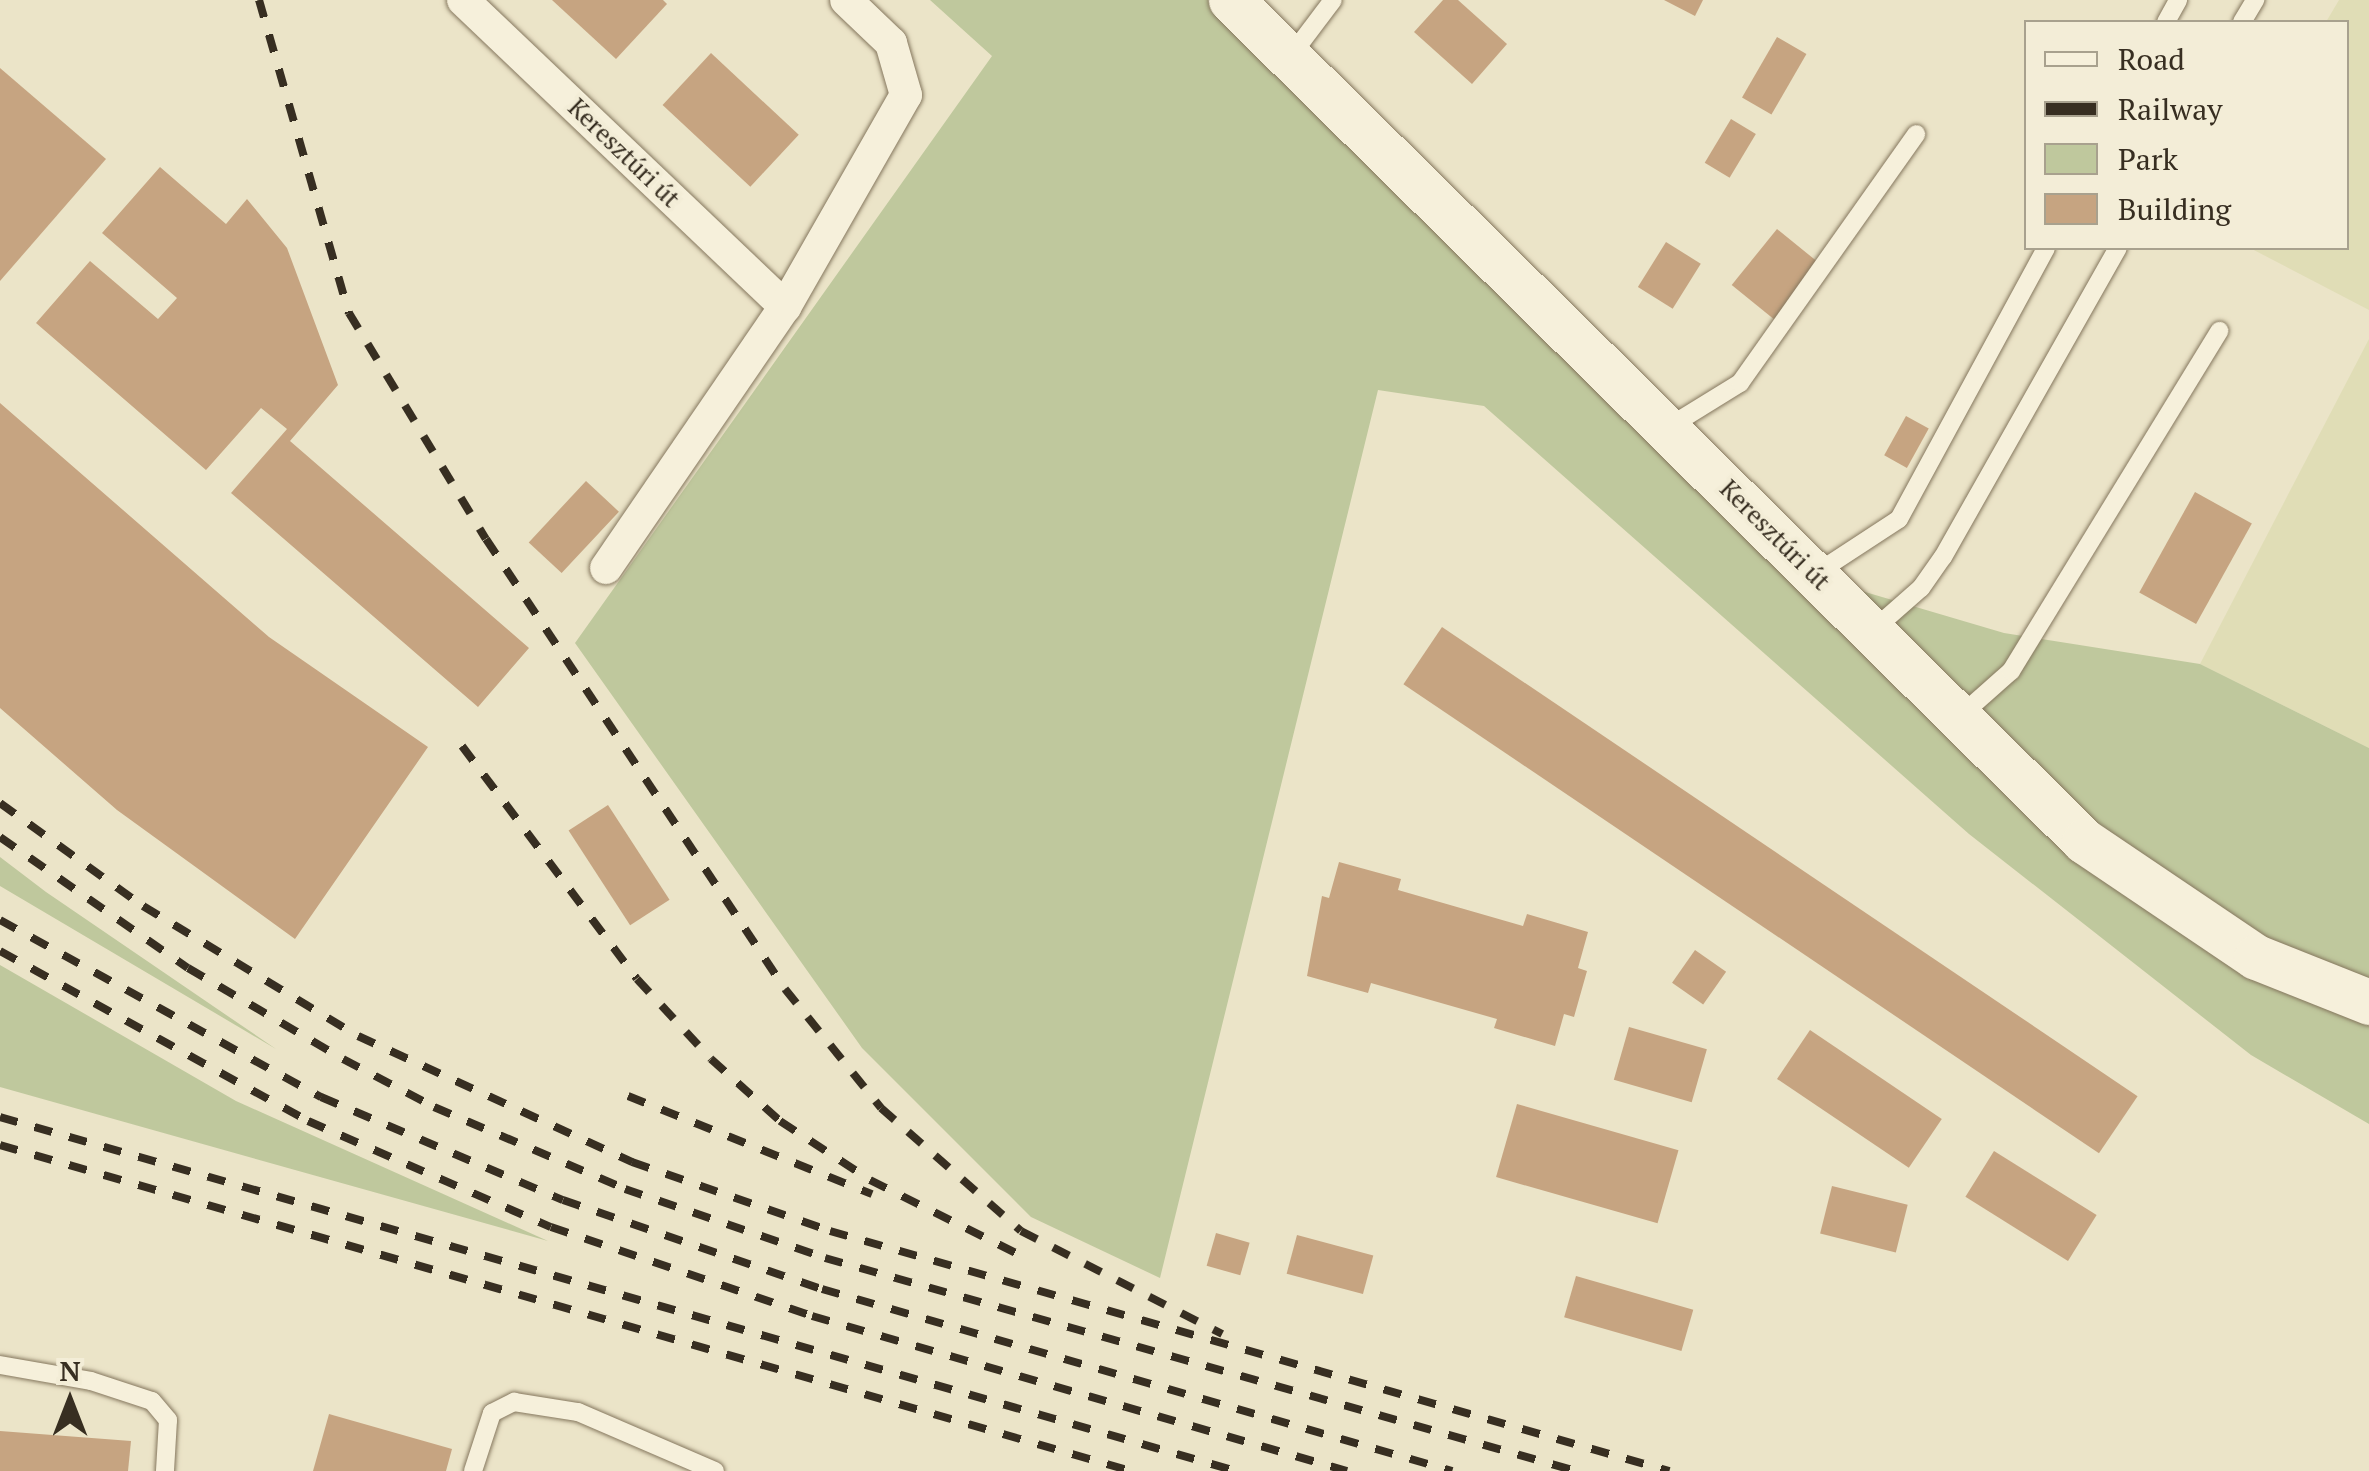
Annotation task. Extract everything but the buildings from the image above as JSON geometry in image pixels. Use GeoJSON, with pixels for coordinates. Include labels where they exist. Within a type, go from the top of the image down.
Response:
{"type":"FeatureCollection","features":[{"type":"Feature","properties":{"kind":"main road","name":"Keresztúri út"},"geometry":{"type":"LineString","coordinates":[[1231,0],[2084,841],[2256,957],[2369,1002]]}},
{"type":"Feature","properties":{"kind":"street","name":"Keresztúri út"},"geometry":{"type":"LineString","coordinates":[[463,0],[784,306]]}},
{"type":"Feature","properties":{"kind":"street"},"geometry":{"type":"LineString","coordinates":[[606,568],[784,306],[906,94],[891,43],[846,0]]}},
{"type":"Feature","properties":{"kind":"lane"},"geometry":{"type":"LineString","coordinates":[[1290,57],[1333,0]]}},
{"type":"Feature","properties":{"kind":"lane"},"geometry":{"type":"LineString","coordinates":[[1667,428],[1740,383],[1916,134]]}},
{"type":"Feature","properties":{"kind":"lane"},"geometry":{"type":"LineString","coordinates":[[1815,574],[1899,519],[2045,250]]}},
{"type":"Feature","properties":{"kind":"lane"},"geometry":{"type":"LineString","coordinates":[[1872,631],[1921,588],[1943,557],[2117,250]]}},
{"type":"Feature","properties":{"kind":"lane"},"geometry":{"type":"LineString","coordinates":[[1959,718],[2012,670],[2219,332]]}},
{"type":"Feature","properties":{"kind":"lane"},"geometry":{"type":"LineString","coordinates":[[0,1365],[91,1380],[152,1400],[168,1420],[165,1471]]}},
{"type":"Feature","properties":{"kind":"lane"},"geometry":{"type":"LineString","coordinates":[[473,1471],[492,1413],[514,1402],[578,1412],[715,1471]]}},
{"type":"Feature","properties":{"kind":"shaded area"},"geometry":{"type":"Polygon","coordinates":[[[2339,0],[2369,0],[2369,310],[2254,250],[2349,250],[2349,20],[2327,20],[2339,0]]]}},
{"type":"Feature","properties":{"kind":"shaded area"},"geometry":{"type":"Polygon","coordinates":[[[2369,339],[2369,748],[2200,664],[2369,339]]]}},
{"type":"Feature","properties":{"kind":"green space"},"geometry":{"type":"Polygon","coordinates":[[[930,0],[1246,0],[1838,584],[2004,633],[2200,664],[2369,748],[2369,1124],[2251,1055],[1969,834],[1484,406],[1378,390],[1160,1278],[1031,1217],[862,1048],[575,643],[992,56],[930,0]]]}},
{"type":"Feature","properties":{"kind":"green space"},"geometry":{"type":"Polygon","coordinates":[[[0,857],[46,892],[276,1049],[0,886],[0,857]]]}},
{"type":"Feature","properties":{"kind":"green space"},"geometry":{"type":"Polygon","coordinates":[[[0,965],[236,1101],[548,1241],[0,1087],[0,965]]]}},
{"type":"Feature","properties":{"kind":"railway"},"geometry":{"type":"LineString","coordinates":[[259,0],[349,313],[486,539],[785,989],[881,1108],[1021,1231],[1222,1334]]}},
{"type":"Feature","properties":{"kind":"railway"},"geometry":{"type":"LineString","coordinates":[[462,746],[637,979],[711,1059],[780,1121],[870,1180],[1022,1256]]}},
{"type":"Feature","properties":{"kind":"railway"},"geometry":{"type":"LineString","coordinates":[[0,803],[143,906],[358,1036],[632,1162],[830,1231],[1669,1471]]}},
{"type":"Feature","properties":{"kind":"railway"},"geometry":{"type":"LineString","coordinates":[[0,837],[188,968],[343,1059],[434,1107],[625,1189],[825,1258],[1576,1471]]}},
{"type":"Feature","properties":{"kind":"railway"},"geometry":{"type":"LineString","coordinates":[[0,920],[321,1097],[563,1200],[822,1289],[1452,1471]]}},
{"type":"Feature","properties":{"kind":"railway"},"geometry":{"type":"LineString","coordinates":[[0,951],[308,1121],[551,1227],[812,1316],[1347,1471]]}},
{"type":"Feature","properties":{"kind":"railway"},"geometry":{"type":"LineString","coordinates":[[628,1096],[872,1194]]}},
{"type":"Feature","properties":{"kind":"railway"},"geometry":{"type":"LineString","coordinates":[[0,1117],[1236,1471]]}},
{"type":"Feature","properties":{"kind":"railway"},"geometry":{"type":"LineString","coordinates":[[0,1145],[1131,1471]]}}]}
